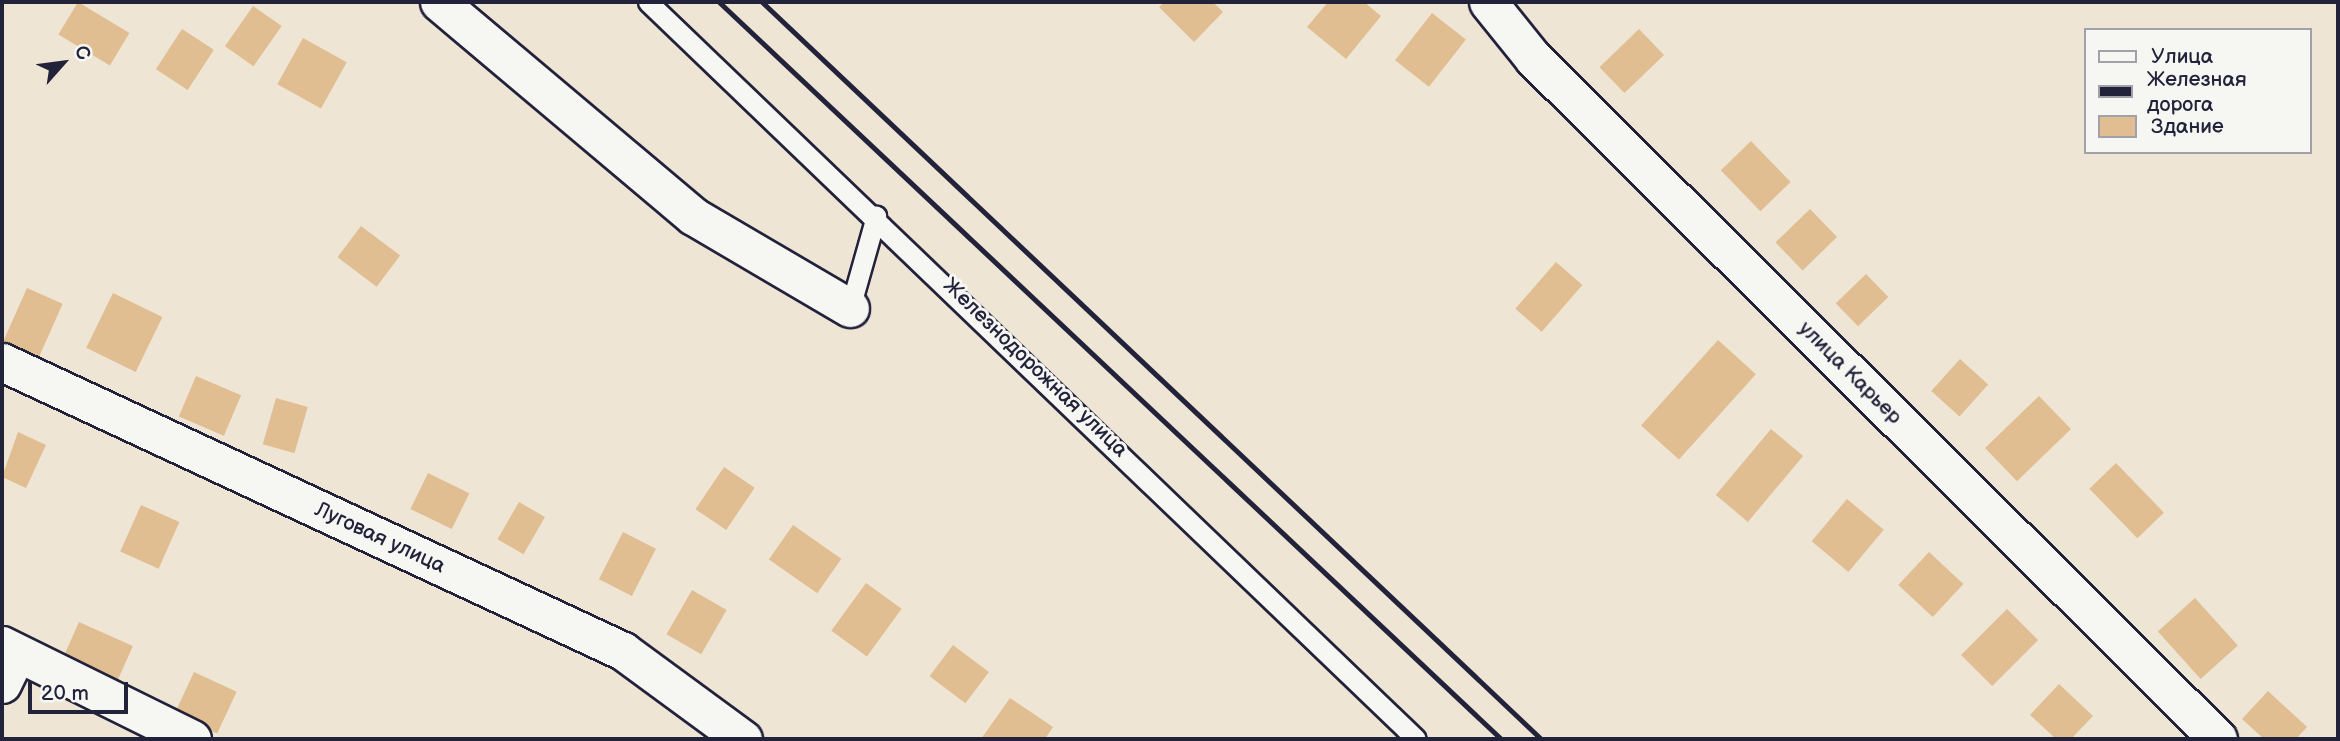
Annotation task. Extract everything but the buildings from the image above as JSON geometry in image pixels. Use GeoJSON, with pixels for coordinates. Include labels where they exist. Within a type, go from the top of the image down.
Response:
{"type":"FeatureCollection","features":[{"type":"Feature","properties":{"kind":"street"},"geometry":{"type":"LineString","coordinates":[[439,2],[693,216],[850,308]]}},
{"type":"Feature","properties":{"kind":"street","name":"улица Карьер"},"geometry":{"type":"LineString","coordinates":[[1488,2],[1533,58],[2218,739]]}},
{"type":"Feature","properties":{"kind":"street","name":"Луговая улица"},"geometry":{"type":"LineString","coordinates":[[2,362],[623,651],[743,739]]}},
{"type":"Feature","properties":{"kind":"street"},"geometry":{"type":"LineString","coordinates":[[7,661],[192,739]]}},
{"type":"Feature","properties":{"kind":"lane","name":"Железнодорожная улица"},"geometry":{"type":"LineString","coordinates":[[649,2],[877,216],[1416,739]]}},
{"type":"Feature","properties":{"kind":"lane"},"geometry":{"type":"LineString","coordinates":[[850,308],[877,216]]}},
{"type":"Feature","properties":{"kind":"railway"},"geometry":{"type":"LineString","coordinates":[[719,2],[1501,739]]}},
{"type":"Feature","properties":{"kind":"railway"},"geometry":{"type":"LineString","coordinates":[[762,2],[1541,739]]}}]}
